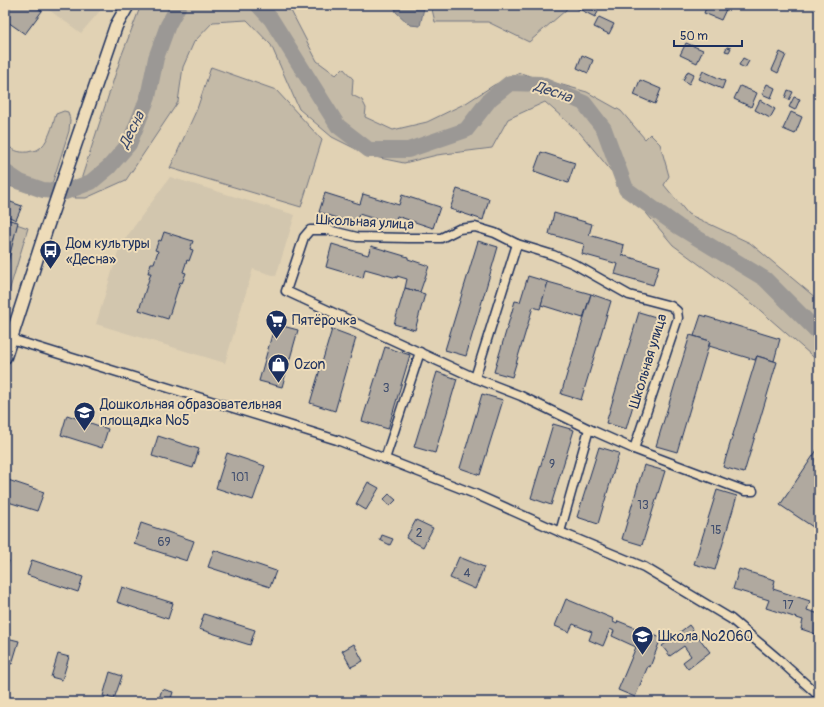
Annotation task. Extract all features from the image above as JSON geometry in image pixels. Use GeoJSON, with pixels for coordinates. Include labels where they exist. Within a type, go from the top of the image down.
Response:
{"type":"FeatureCollection","features":[{"type":"Feature","properties":{"kind":"street"},"geometry":{"type":"LineString","coordinates":[[5,357],[46,230],[116,26],[128,5]]}},
{"type":"Feature","properties":{"kind":"street","name":"Школьная улица"},"geometry":{"type":"LineString","coordinates":[[634,449],[678,318],[677,311],[671,306],[629,295],[574,264],[553,255],[517,244],[496,233],[475,227],[459,229],[442,238],[357,237],[328,230],[310,230],[304,237],[286,291],[475,378],[521,396],[634,449],[745,491],[753,491]]}},
{"type":"Feature","properties":{"kind":"street"},"geometry":{"type":"LineString","coordinates":[[475,378],[517,244]]}},
{"type":"Feature","properties":{"kind":"street"},"geometry":{"type":"LineString","coordinates":[[11,338],[337,440],[475,494],[644,567],[731,619],[819,696]]}},
{"type":"Feature","properties":{"kind":"street"},"geometry":{"type":"LineString","coordinates":[[385,459],[420,352]]}},
{"type":"Feature","properties":{"kind":"street"},"geometry":{"type":"LineString","coordinates":[[560,532],[589,429]]}},
{"type":"Feature","properties":{"kind":"shaded area"},"geometry":{"type":"Polygon","coordinates":[[[42,5],[105,5],[81,33],[42,5]]]}},
{"type":"Feature","properties":{"kind":"shaded area"},"geometry":{"type":"Polygon","coordinates":[[[141,5],[288,5],[317,61],[336,75],[343,68],[353,79],[352,95],[362,100],[366,108],[365,117],[393,130],[427,122],[466,103],[494,85],[520,73],[587,92],[621,111],[645,139],[650,134],[660,144],[669,176],[664,185],[688,214],[750,243],[816,298],[819,298],[819,362],[753,304],[673,245],[580,133],[545,102],[508,119],[492,148],[437,155],[404,163],[370,156],[332,137],[299,109],[271,45],[247,20],[213,22],[194,42],[183,67],[178,102],[126,180],[86,198],[75,198],[121,57],[141,5]]]}},
{"type":"Feature","properties":{"kind":"shaded area"},"geometry":{"type":"Polygon","coordinates":[[[394,5],[423,5],[424,8],[420,26],[410,25],[396,12],[394,5]]]}},
{"type":"Feature","properties":{"kind":"shaded area"},"geometry":{"type":"Polygon","coordinates":[[[431,5],[567,5],[566,10],[529,42],[488,22],[435,22],[431,5]]]}},
{"type":"Feature","properties":{"kind":"shaded area"},"geometry":{"type":"Polygon","coordinates":[[[211,67],[276,90],[322,140],[301,207],[170,168],[197,109],[211,67]]]}},
{"type":"Feature","properties":{"kind":"shaded area"},"geometry":{"type":"Polygon","coordinates":[[[64,111],[68,112],[70,120],[69,131],[53,181],[48,188],[38,193],[5,185],[5,143],[18,151],[28,152],[37,150],[47,139],[56,114],[64,111]]]}},
{"type":"Feature","properties":{"kind":"shaded area"},"geometry":{"type":"Polygon","coordinates":[[[170,177],[295,215],[276,276],[253,269],[225,363],[96,324],[120,246],[170,177]]]}},
{"type":"Feature","properties":{"kind":"shaded area"},"geometry":{"type":"Polygon","coordinates":[[[5,220],[28,228],[5,305],[5,220]]]}},
{"type":"Feature","properties":{"kind":"building"},"geometry":{"type":"Polygon","coordinates":[[[5,5],[34,5],[42,11],[25,34],[5,20],[5,5]]]}},
{"type":"Feature","properties":{"kind":"building"},"geometry":{"type":"Polygon","coordinates":[[[578,5],[584,5],[598,12],[595,17],[577,8],[578,5]]]}},
{"type":"Feature","properties":{"kind":"building"},"geometry":{"type":"Polygon","coordinates":[[[707,5],[728,5],[721,20],[704,13],[707,5]]]}},
{"type":"Feature","properties":{"kind":"building"},"geometry":{"type":"Polygon","coordinates":[[[599,17],[614,24],[609,34],[594,27],[599,17]]]}},
{"type":"Feature","properties":{"kind":"building"},"geometry":{"type":"Polygon","coordinates":[[[686,43],[703,50],[697,63],[680,55],[686,43]]]}},
{"type":"Feature","properties":{"kind":"building"},"geometry":{"type":"Polygon","coordinates":[[[727,47],[731,48],[729,52],[725,51],[727,47]]]}},
{"type":"Feature","properties":{"kind":"building"},"geometry":{"type":"Polygon","coordinates":[[[780,52],[786,55],[778,73],[772,70],[780,52]]]}},
{"type":"Feature","properties":{"kind":"building"},"geometry":{"type":"Polygon","coordinates":[[[582,55],[593,60],[588,73],[577,68],[582,55]]]}},
{"type":"Feature","properties":{"kind":"building"},"geometry":{"type":"Polygon","coordinates":[[[743,58],[749,61],[745,68],[739,65],[743,58]]]}},
{"type":"Feature","properties":{"kind":"building"},"geometry":{"type":"Polygon","coordinates":[[[688,71],[694,74],[689,84],[683,80],[688,71]]]}},
{"type":"Feature","properties":{"kind":"building"},"geometry":{"type":"Polygon","coordinates":[[[703,71],[725,81],[722,89],[699,79],[703,71]]]}},
{"type":"Feature","properties":{"kind":"building"},"geometry":{"type":"Polygon","coordinates":[[[640,80],[661,89],[655,104],[634,95],[640,80]]]}},
{"type":"Feature","properties":{"kind":"building"},"geometry":{"type":"Polygon","coordinates":[[[767,84],[775,88],[771,98],[762,94],[767,84]]]}},
{"type":"Feature","properties":{"kind":"building"},"geometry":{"type":"Polygon","coordinates":[[[740,86],[757,93],[751,107],[734,99],[740,86]]]}},
{"type":"Feature","properties":{"kind":"building"},"geometry":{"type":"Polygon","coordinates":[[[788,90],[793,92],[789,100],[785,98],[788,90]]]}},
{"type":"Feature","properties":{"kind":"building"},"geometry":{"type":"Polygon","coordinates":[[[794,97],[800,99],[795,110],[789,107],[794,97]]]}},
{"type":"Feature","properties":{"kind":"building"},"geometry":{"type":"Polygon","coordinates":[[[760,100],[775,109],[770,118],[755,110],[760,100]]]}},
{"type":"Feature","properties":{"kind":"building"},"geometry":{"type":"Polygon","coordinates":[[[791,112],[802,117],[795,134],[783,129],[791,112]]]}},
{"type":"Feature","properties":{"kind":"building"},"geometry":{"type":"Polygon","coordinates":[[[541,152],[575,163],[568,183],[534,171],[541,152]]]}},
{"type":"Feature","properties":{"kind":"building"},"geometry":{"type":"Polygon","coordinates":[[[457,189],[489,199],[483,220],[450,209],[457,189]]]}},
{"type":"Feature","properties":{"kind":"building"},"geometry":{"type":"Polygon","coordinates":[[[325,193],[360,204],[363,194],[399,205],[402,195],[440,207],[433,228],[397,216],[394,225],[359,214],[356,224],[319,212],[325,193]]]}},
{"type":"Feature","properties":{"kind":"building"},"geometry":{"type":"Polygon","coordinates":[[[5,200],[22,206],[16,220],[5,215],[5,200]]]}},
{"type":"Feature","properties":{"kind":"building"},"geometry":{"type":"Polygon","coordinates":[[[554,213],[592,224],[589,235],[624,245],[622,255],[659,266],[653,285],[615,274],[618,264],[582,254],[584,244],[549,234],[554,213]]]}},
{"type":"Feature","properties":{"kind":"building"},"geometry":{"type":"Polygon","coordinates":[[[5,219],[18,222],[5,274],[5,219]]]}},
{"type":"Feature","properties":{"kind":"building"},"geometry":{"type":"Polygon","coordinates":[[[164,232],[193,241],[190,249],[193,250],[189,261],[187,260],[183,272],[186,273],[182,283],[180,282],[168,319],[139,310],[151,273],[148,273],[151,263],[154,263],[158,251],[155,250],[159,240],[161,241],[164,232]]]}},
{"type":"Feature","properties":{"kind":"building"},"geometry":{"type":"Polygon","coordinates":[[[478,241],[498,247],[466,356],[445,350],[478,241]]]}},
{"type":"Feature","properties":{"kind":"building"},"geometry":{"type":"Polygon","coordinates":[[[332,244],[368,255],[371,246],[408,257],[408,259],[429,266],[420,292],[405,288],[407,279],[397,276],[397,278],[365,269],[363,278],[326,267],[332,244]]]}},
{"type":"Feature","properties":{"kind":"building"},"geometry":{"type":"Polygon","coordinates":[[[528,276],[548,282],[540,309],[533,307],[512,377],[494,372],[515,301],[520,302],[528,276]]]}},
{"type":"Feature","properties":{"kind":"building"},"geometry":{"type":"Polygon","coordinates":[[[548,282],[591,294],[583,318],[541,305],[548,282]]]}},
{"type":"Feature","properties":{"kind":"building"},"geometry":{"type":"Polygon","coordinates":[[[405,288],[425,294],[415,330],[394,324],[405,288]]]}},
{"type":"Feature","properties":{"kind":"building"},"geometry":{"type":"Polygon","coordinates":[[[591,294],[611,301],[581,400],[561,394],[591,294]]]}},
{"type":"Feature","properties":{"kind":"building"},"geometry":{"type":"Polygon","coordinates":[[[639,312],[659,318],[626,429],[606,423],[639,312]]]}},
{"type":"Feature","properties":{"kind":"building"},"geometry":{"type":"Polygon","coordinates":[[[701,315],[780,339],[774,361],[757,356],[755,360],[709,346],[710,341],[694,336],[701,315]]]}},
{"type":"Feature","properties":{"kind":"building"},"geometry":{"type":"Polygon","coordinates":[[[275,324],[298,330],[282,387],[259,381],[275,324]]]}},
{"type":"Feature","properties":{"kind":"building"},"geometry":{"type":"Polygon","coordinates":[[[332,329],[356,338],[335,411],[310,403],[332,329]]]}},
{"type":"Feature","properties":{"kind":"building"},"geometry":{"type":"Polygon","coordinates":[[[690,335],[710,341],[677,452],[656,446],[690,335]]]}},
{"type":"Feature","properties":{"kind":"building"},"geometry":{"type":"Polygon","coordinates":[[[385,347],[410,355],[388,429],[362,421],[385,347]]]}},
{"type":"Feature","properties":{"kind":"building"},"geometry":{"type":"Polygon","coordinates":[[[757,356],[777,362],[744,473],[723,467],[757,356]]]}},
{"type":"Feature","properties":{"kind":"building"},"geometry":{"type":"Polygon","coordinates":[[[437,372],[457,379],[435,453],[414,447],[437,372]]]}},
{"type":"Feature","properties":{"kind":"building"},"geometry":{"type":"Polygon","coordinates":[[[482,394],[503,400],[480,475],[460,468],[482,394]]]}},
{"type":"Feature","properties":{"kind":"building","name":"Дошкольная образовательная площадка №5"},"geometry":{"type":"Polygon","coordinates":[[[67,415],[108,429],[102,448],[61,435],[67,415]]]}},
{"type":"Feature","properties":{"kind":"building"},"geometry":{"type":"Polygon","coordinates":[[[553,424],[574,430],[551,505],[531,498],[553,424]]]}},
{"type":"Feature","properties":{"kind":"building"},"geometry":{"type":"Polygon","coordinates":[[[158,436],[199,449],[193,468],[152,456],[158,436]]]}},
{"type":"Feature","properties":{"kind":"building"},"geometry":{"type":"Polygon","coordinates":[[[599,447],[619,453],[598,524],[577,517],[599,447]]]}},
{"type":"Feature","properties":{"kind":"building"},"geometry":{"type":"Polygon","coordinates":[[[819,447],[819,531],[780,505],[819,447]]]}},
{"type":"Feature","properties":{"kind":"building"},"geometry":{"type":"Polygon","coordinates":[[[227,453],[265,466],[253,500],[216,488],[227,453]]]}},
{"type":"Feature","properties":{"kind":"building"},"geometry":{"type":"Polygon","coordinates":[[[644,465],[665,471],[642,545],[622,539],[644,465]]]}},
{"type":"Feature","properties":{"kind":"building"},"geometry":{"type":"Polygon","coordinates":[[[5,479],[44,492],[37,511],[5,501],[5,479]]]}},
{"type":"Feature","properties":{"kind":"building"},"geometry":{"type":"Polygon","coordinates":[[[368,482],[379,488],[366,510],[356,504],[368,482]]]}},
{"type":"Feature","properties":{"kind":"building"},"geometry":{"type":"Polygon","coordinates":[[[717,490],[737,496],[715,570],[694,564],[717,490]]]}},
{"type":"Feature","properties":{"kind":"building"},"geometry":{"type":"Polygon","coordinates":[[[389,494],[396,500],[390,506],[383,500],[389,494]]]}},
{"type":"Feature","properties":{"kind":"building"},"geometry":{"type":"Polygon","coordinates":[[[416,520],[433,528],[423,547],[406,538],[416,520]]]}},
{"type":"Feature","properties":{"kind":"building"},"geometry":{"type":"Polygon","coordinates":[[[141,523],[194,541],[187,561],[134,544],[141,523]]]}},
{"type":"Feature","properties":{"kind":"building"},"geometry":{"type":"Polygon","coordinates":[[[382,535],[393,539],[390,545],[380,540],[382,535]]]}},
{"type":"Feature","properties":{"kind":"building"},"geometry":{"type":"Polygon","coordinates":[[[214,550],[276,571],[270,587],[208,567],[214,550]]]}},
{"type":"Feature","properties":{"kind":"building"},"geometry":{"type":"Polygon","coordinates":[[[459,557],[484,567],[475,589],[450,578],[459,557]]]}},
{"type":"Feature","properties":{"kind":"building"},"geometry":{"type":"Polygon","coordinates":[[[5,560],[9,561],[5,572],[5,560]]]}},
{"type":"Feature","properties":{"kind":"building"},"geometry":{"type":"Polygon","coordinates":[[[32,560],[83,577],[78,592],[27,575],[32,560]]]}},
{"type":"Feature","properties":{"kind":"building"},"geometry":{"type":"Polygon","coordinates":[[[739,569],[775,580],[773,589],[810,601],[807,610],[819,614],[819,635],[801,629],[803,620],[766,608],[769,600],[733,589],[739,569]]]}},
{"type":"Feature","properties":{"kind":"building"},"geometry":{"type":"Polygon","coordinates":[[[122,587],[173,603],[168,619],[117,602],[122,587]]]}},
{"type":"Feature","properties":{"kind":"building","name":"Школа №2060"},"geometry":{"type":"Polygon","coordinates":[[[566,599],[614,619],[613,622],[617,624],[618,621],[661,638],[650,667],[648,666],[635,697],[618,690],[636,647],[612,636],[614,631],[610,629],[603,646],[589,640],[592,632],[573,624],[569,632],[555,626],[566,599]]]}},
{"type":"Feature","properties":{"kind":"building"},"geometry":{"type":"Polygon","coordinates":[[[204,614],[255,630],[250,645],[199,629],[204,614]]]}},
{"type":"Feature","properties":{"kind":"building"},"geometry":{"type":"Polygon","coordinates":[[[689,625],[710,652],[688,669],[683,662],[691,656],[684,646],[670,656],[662,646],[689,625]]]}},
{"type":"Feature","properties":{"kind":"building"},"geometry":{"type":"Polygon","coordinates":[[[7,638],[19,641],[12,664],[5,662],[5,645],[7,638]]]}},
{"type":"Feature","properties":{"kind":"building"},"geometry":{"type":"Polygon","coordinates":[[[354,644],[363,661],[351,667],[342,651],[354,644]]]}},
{"type":"Feature","properties":{"kind":"building"},"geometry":{"type":"Polygon","coordinates":[[[58,654],[69,657],[62,680],[51,677],[58,654]]]}},
{"type":"Feature","properties":{"kind":"building"},"geometry":{"type":"Polygon","coordinates":[[[110,672],[122,676],[114,699],[103,696],[110,672]]]}},
{"type":"Feature","properties":{"kind":"building"},"geometry":{"type":"Polygon","coordinates":[[[162,689],[173,692],[170,702],[158,702],[162,689]]]}},
{"type":"Feature","properties":{"kind":"waterway","name":"Десна"},"geometry":{"type":"LineString","coordinates":[[5,172],[20,182],[43,190],[65,192],[91,182],[109,167],[129,144],[148,97],[156,58],[168,25],[179,5]]}},
{"type":"Feature","properties":{"kind":"waterway","name":"Десна"},"geometry":{"type":"LineString","coordinates":[[258,5],[271,19],[338,126],[369,150],[408,150],[466,130],[490,99],[510,83],[540,84],[584,103],[604,129],[626,189],[679,227],[765,279],[819,333]]}},
{"type":"Feature","properties":{"kind":"place","name":"Дом культуры «Десна»"},"geometry":{"type":"Point","coordinates":[50,270]}},
{"type":"Feature","properties":{"kind":"place","name":"Пятёрочка"},"geometry":{"type":"Point","coordinates":[277,340]}},
{"type":"Feature","properties":{"kind":"place","name":"Ozon"},"geometry":{"type":"Point","coordinates":[279,384]}},
{"type":"Feature","properties":{"kind":"place","name":"Дошкольная образовательная площадка №5"},"geometry":{"type":"Point","coordinates":[84,432]}},
{"type":"Feature","properties":{"kind":"place","name":"Школа №2060"},"geometry":{"type":"Point","coordinates":[643,656]}}]}
